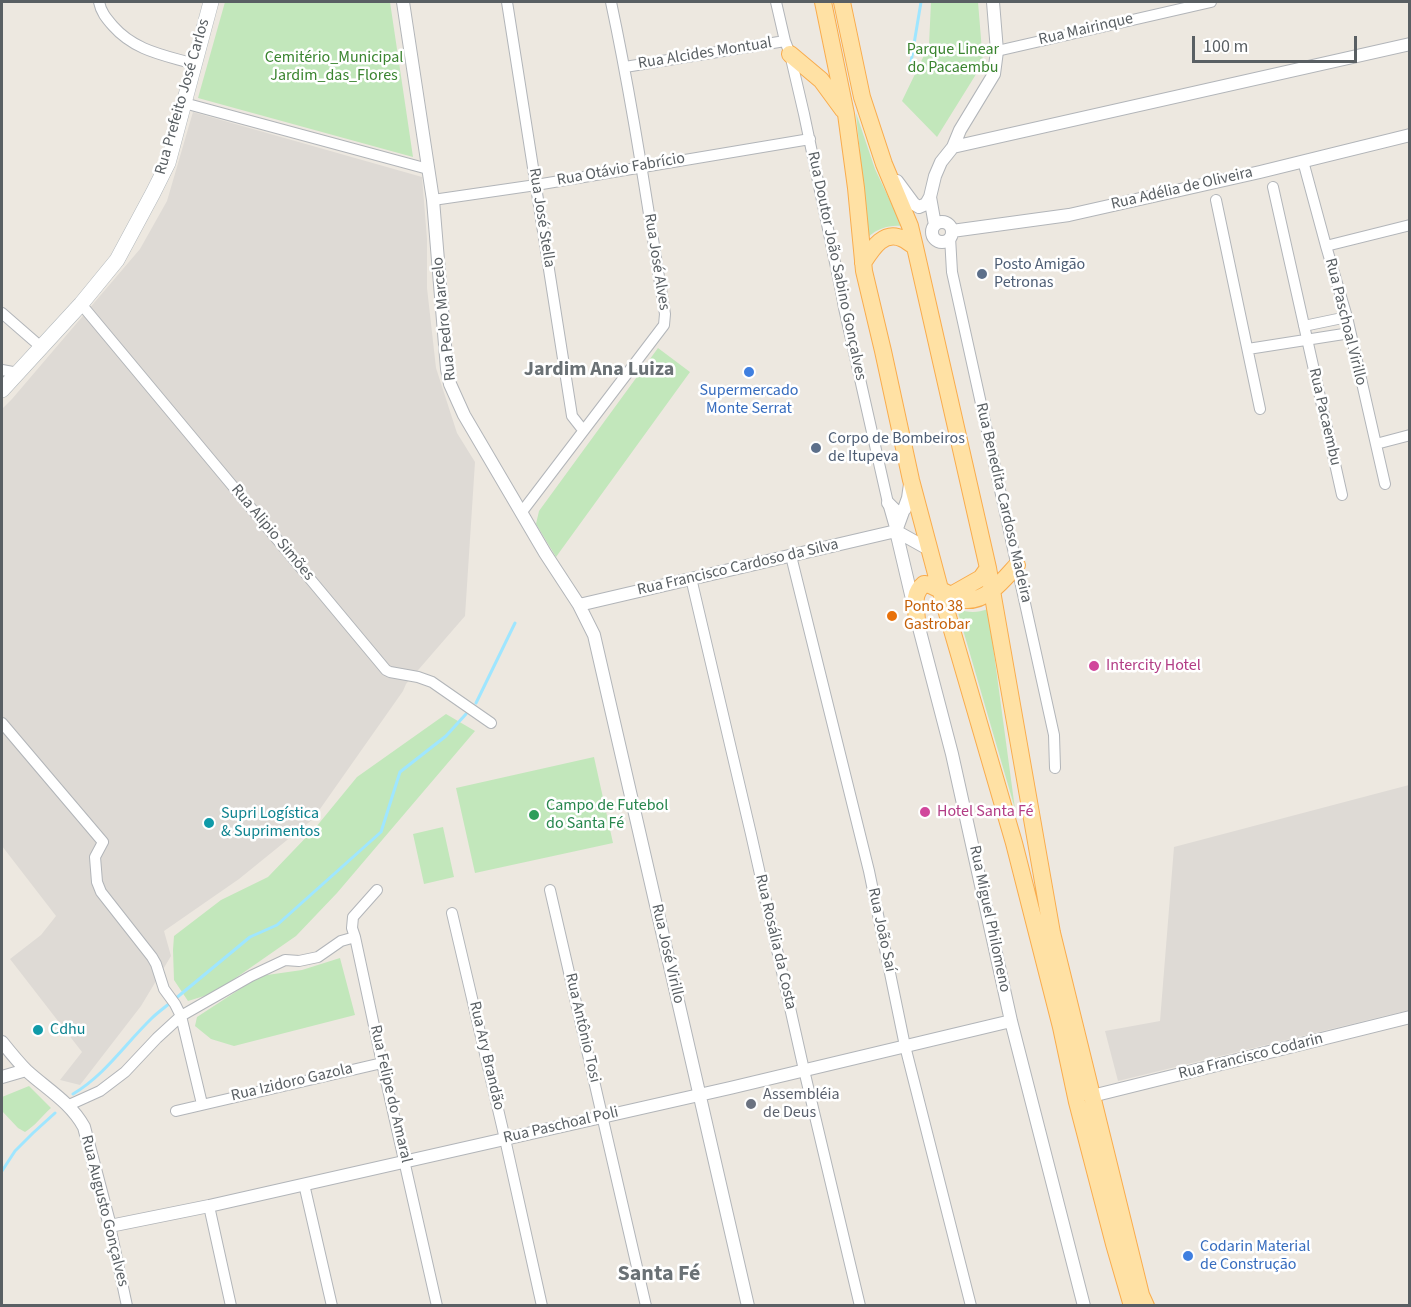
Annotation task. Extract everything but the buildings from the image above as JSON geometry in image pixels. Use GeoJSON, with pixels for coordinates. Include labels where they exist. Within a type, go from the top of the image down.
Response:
{"type":"FeatureCollection","features":[{"type":"Feature","properties":{"kind":"main road","name":"Rua Prefeito José Carlos"},"geometry":{"type":"LineString","coordinates":[[2,390],[81,304],[117,260],[168,163],[211,2]]}},
{"type":"Feature","properties":{"kind":"main road"},"geometry":{"type":"LineString","coordinates":[[823,2],[846,114],[863,263],[911,480],[930,550],[946,592],[1014,843],[1061,1027],[1077,1102],[1132,1305]]}},
{"type":"Feature","properties":{"kind":"main road"},"geometry":{"type":"LineString","coordinates":[[842,2],[862,97],[884,164],[910,226],[915,247],[988,567],[1052,933],[1141,1295],[1146,1305]]}},
{"type":"Feature","properties":{"kind":"main road"},"geometry":{"type":"LineString","coordinates":[[788,48],[821,80],[846,114]]}},
{"type":"Feature","properties":{"kind":"main road"},"geometry":{"type":"LineString","coordinates":[[863,263],[882,239],[891,236],[903,238],[915,247]]}},
{"type":"Feature","properties":{"kind":"main road"},"geometry":{"type":"LineString","coordinates":[[917,620],[916,596],[918,589],[924,584],[963,600],[975,599],[992,590],[1017,565]]}},
{"type":"Feature","properties":{"kind":"main road"},"geometry":{"type":"LineString","coordinates":[[946,592],[981,578],[988,567]]}},
{"type":"Feature","properties":{"kind":"street"},"geometry":{"type":"LineString","coordinates":[[99,2],[102,12],[123,37],[145,50],[194,64]]}},
{"type":"Feature","properties":{"kind":"street","name":"Rua Pedro Marcelo"},"geometry":{"type":"LineString","coordinates":[[403,2],[433,200],[450,384],[464,415],[521,513],[579,605]]}},
{"type":"Feature","properties":{"kind":"street","name":"Rua José Stella"},"geometry":{"type":"LineString","coordinates":[[507,2],[572,416],[583,430]]}},
{"type":"Feature","properties":{"kind":"street","name":"Rua José Alves"},"geometry":{"type":"LineString","coordinates":[[521,513],[664,325],[665,314],[642,167],[611,2]]}},
{"type":"Feature","properties":{"kind":"street","name":"Rua Doutor João Sabino Gonçalves"},"geometry":{"type":"LineString","coordinates":[[776,2],[810,139],[844,308],[896,531]]}},
{"type":"Feature","properties":{"kind":"street"},"geometry":{"type":"LineString","coordinates":[[884,164],[914,204],[920,207],[926,204],[941,162],[953,147],[960,130],[994,74],[997,51],[993,2]]}},
{"type":"Feature","properties":{"kind":"street","name":"Rua Mairinque"},"geometry":{"type":"LineString","coordinates":[[997,51],[1210,2]]}},
{"type":"Feature","properties":{"kind":"street"},"geometry":{"type":"LineString","coordinates":[[953,147],[1410,44]]}},
{"type":"Feature","properties":{"kind":"street","name":"Rua Alcides Montual"},"geometry":{"type":"LineString","coordinates":[[625,67],[788,48]]}},
{"type":"Feature","properties":{"kind":"street"},"geometry":{"type":"LineString","coordinates":[[183,104],[428,169]]}},
{"type":"Feature","properties":{"kind":"street","name":"Rua Adélia de Oliveira"},"geometry":{"type":"LineString","coordinates":[[951,234],[1069,216],[1410,135]]}},
{"type":"Feature","properties":{"kind":"street","name":"Rua Otávio Fabrício"},"geometry":{"type":"LineString","coordinates":[[433,200],[810,139]]}},
{"type":"Feature","properties":{"kind":"street","name":"Rua Paschoal Virillo"},"geometry":{"type":"LineString","coordinates":[[1303,161],[1347,317],[1385,484]]}},
{"type":"Feature","properties":{"kind":"street","name":"Rua Pacaembu"},"geometry":{"type":"LineString","coordinates":[[1273,187],[1342,495]]}},
{"type":"Feature","properties":{"kind":"street"},"geometry":{"type":"LineString","coordinates":[[930,197],[935,225],[941,221],[948,223],[952,228],[951,234]]}},
{"type":"Feature","properties":{"kind":"street"},"geometry":{"type":"LineString","coordinates":[[1216,200],[1260,409]]}},
{"type":"Feature","properties":{"kind":"street"},"geometry":{"type":"LineString","coordinates":[[1326,246],[1410,225]]}},
{"type":"Feature","properties":{"kind":"street","name":"Rua Benedita Cardoso Madeira"},"geometry":{"type":"LineString","coordinates":[[951,234],[952,272],[1054,735],[1055,768]]}},
{"type":"Feature","properties":{"kind":"street","name":"Rua Alipio Simões"},"geometry":{"type":"LineString","coordinates":[[81,304],[386,670],[432,682],[491,723]]}},
{"type":"Feature","properties":{"kind":"street"},"geometry":{"type":"LineString","coordinates":[[2,313],[41,347]]}},
{"type":"Feature","properties":{"kind":"street"},"geometry":{"type":"LineString","coordinates":[[1304,326],[1347,317]]}},
{"type":"Feature","properties":{"kind":"street"},"geometry":{"type":"LineString","coordinates":[[1248,349],[1350,333]]}},
{"type":"Feature","properties":{"kind":"street"},"geometry":{"type":"LineString","coordinates":[[2,370],[18,373]]}},
{"type":"Feature","properties":{"kind":"street"},"geometry":{"type":"LineString","coordinates":[[1376,444],[1410,435]]}},
{"type":"Feature","properties":{"kind":"street"},"geometry":{"type":"LineString","coordinates":[[911,480],[905,509],[896,531],[930,550]]}},
{"type":"Feature","properties":{"kind":"street"},"geometry":{"type":"LineString","coordinates":[[888,502],[900,513],[905,509]]}},
{"type":"Feature","properties":{"kind":"street","name":"Rua Francisco Cardoso da Silva"},"geometry":{"type":"LineString","coordinates":[[579,605],[896,531]]}},
{"type":"Feature","properties":{"kind":"street","name":"Rua Miguel Philomeno"},"geometry":{"type":"LineString","coordinates":[[896,531],[952,754],[1011,1021],[1084,1305]]}},
{"type":"Feature","properties":{"kind":"street","name":"Rua João Saí"},"geometry":{"type":"LineString","coordinates":[[791,555],[869,871],[905,1047],[971,1305]]}},
{"type":"Feature","properties":{"kind":"street","name":"Rua Rosália da Costa"},"geometry":{"type":"LineString","coordinates":[[691,578],[860,1305]]}},
{"type":"Feature","properties":{"kind":"street","name":"Rua José Virillo"},"geometry":{"type":"LineString","coordinates":[[579,605],[594,635],[748,1305]]}},
{"type":"Feature","properties":{"kind":"street"},"geometry":{"type":"LineString","coordinates":[[2,723],[103,842],[95,857],[97,882],[101,892],[152,957],[164,989],[181,1016],[202,1104]]}},
{"type":"Feature","properties":{"kind":"street","name":"Rua Felipe do Amaral"},"geometry":{"type":"LineString","coordinates":[[377,890],[353,916],[352,927],[437,1305]]}},
{"type":"Feature","properties":{"kind":"street","name":"Rua Antônio Tosi"},"geometry":{"type":"LineString","coordinates":[[550,890],[646,1305]]}},
{"type":"Feature","properties":{"kind":"street","name":"Rua Ary Brandão"},"geometry":{"type":"LineString","coordinates":[[452,913],[542,1305]]}},
{"type":"Feature","properties":{"kind":"street"},"geometry":{"type":"LineString","coordinates":[[69,1105],[100,1091],[124,1072],[181,1016],[251,976],[285,960],[299,961],[318,957],[341,941],[355,937]]}},
{"type":"Feature","properties":{"kind":"street","name":"Rua Francisco Codarin"},"geometry":{"type":"LineString","coordinates":[[1092,1096],[1410,1017]]}},
{"type":"Feature","properties":{"kind":"street","name":"Rua Paschoal Poli"},"geometry":{"type":"LineString","coordinates":[[110,1226],[209,1206],[602,1117],[1011,1021]]}},
{"type":"Feature","properties":{"kind":"street","name":"Rua Augusto Gonçalves"},"geometry":{"type":"LineString","coordinates":[[2,1042],[26,1070],[69,1105],[84,1127],[110,1226],[127,1305]]}},
{"type":"Feature","properties":{"kind":"street","name":"Rua Izidoro Gazola"},"geometry":{"type":"LineString","coordinates":[[176,1111],[382,1063]]}},
{"type":"Feature","properties":{"kind":"street"},"geometry":{"type":"LineString","coordinates":[[2,1077],[26,1070]]}},
{"type":"Feature","properties":{"kind":"street"},"geometry":{"type":"LineString","coordinates":[[304,1184],[332,1305]]}},
{"type":"Feature","properties":{"kind":"street"},"geometry":{"type":"LineString","coordinates":[[209,1206],[231,1305]]}},
{"type":"Feature","properties":{"kind":"shaded area"},"geometry":{"type":"Polygon","coordinates":[[[193,112],[422,177],[427,239],[427,288],[436,368],[457,433],[475,462],[465,616],[406,684],[313,819],[239,879],[164,931],[171,956],[141,1006],[80,1085],[60,1080],[82,1052],[10,959],[41,935],[56,916],[2,846],[2,409],[140,249],[167,201],[193,112]]]}},
{"type":"Feature","properties":{"kind":"shaded area"},"geometry":{"type":"Polygon","coordinates":[[[1409,785],[1409,1010],[1118,1081],[1105,1031],[1160,1021],[1174,847],[1409,785]]]}},
{"type":"Feature","properties":{"kind":"green space","name":"Cemitério_Municipal Jardim_das_Flores"},"geometry":{"type":"Polygon","coordinates":[[[225,2],[390,2],[413,157],[198,98],[225,2]]]}},
{"type":"Feature","properties":{"kind":"green space","name":"Parque Linear do Pacaembu"},"geometry":{"type":"Polygon","coordinates":[[[931,2],[978,2],[983,63],[937,137],[902,101],[929,45],[931,2]]]}},
{"type":"Feature","properties":{"kind":"green space"},"geometry":{"type":"Polygon","coordinates":[[[856,113],[875,169],[902,226],[884,228],[868,237],[856,113]]]}},
{"type":"Feature","properties":{"kind":"green space"},"geometry":{"type":"Polygon","coordinates":[[[658,348],[690,372],[556,557],[536,524],[539,511],[658,348]]]}},
{"type":"Feature","properties":{"kind":"green space"},"geometry":{"type":"Polygon","coordinates":[[[957,609],[973,612],[988,609],[1015,809],[957,609]]]}},
{"type":"Feature","properties":{"kind":"green space"},"geometry":{"type":"Polygon","coordinates":[[[446,714],[475,731],[337,893],[296,936],[214,993],[188,1001],[174,980],[174,936],[221,900],[268,877],[316,827],[357,777],[446,714]]]}},
{"type":"Feature","properties":{"kind":"green space","name":"Campo de Futebol do Santa Fé"},"geometry":{"type":"Polygon","coordinates":[[[594,757],[613,843],[475,873],[456,788],[594,757]]]}},
{"type":"Feature","properties":{"kind":"green space"},"geometry":{"type":"Polygon","coordinates":[[[443,827],[454,877],[424,884],[413,834],[443,827]]]}},
{"type":"Feature","properties":{"kind":"green space"},"geometry":{"type":"Polygon","coordinates":[[[340,958],[355,1015],[234,1046],[211,1039],[195,1026],[197,1017],[260,976],[302,970],[340,958]]]}},
{"type":"Feature","properties":{"kind":"green space"},"geometry":{"type":"Polygon","coordinates":[[[29,1086],[51,1108],[25,1132],[2,1111],[2,1097],[29,1086]]]}},
{"type":"Feature","properties":{"kind":"waterway"},"geometry":{"type":"LineString","coordinates":[[910,68],[921,2]]}},
{"type":"Feature","properties":{"kind":"waterway"},"geometry":{"type":"LineString","coordinates":[[476,703],[515,623]]}},
{"type":"Feature","properties":{"kind":"waterway"},"geometry":{"type":"LineString","coordinates":[[175,999],[250,937],[277,925],[381,832],[400,772],[446,736],[466,714]]}},
{"type":"Feature","properties":{"kind":"waterway"},"geometry":{"type":"LineString","coordinates":[[73,1094],[95,1078],[142,1028],[170,1003]]}},
{"type":"Feature","properties":{"kind":"waterway"},"geometry":{"type":"LineString","coordinates":[[2,1171],[15,1151],[55,1113]]}},
{"type":"Feature","properties":{"kind":"place","name":"Posto Amigão Petronas"},"geometry":{"type":"Point","coordinates":[982,274]}},
{"type":"Feature","properties":{"kind":"place","name":"Supermercado Monte Serrat"},"geometry":{"type":"Point","coordinates":[749,372]}},
{"type":"Feature","properties":{"kind":"place","name":"Corpo de Bombeiros de Itupeva"},"geometry":{"type":"Point","coordinates":[816,448]}},
{"type":"Feature","properties":{"kind":"place","name":"Ponto 38 Gastrobar"},"geometry":{"type":"Point","coordinates":[892,616]}},
{"type":"Feature","properties":{"kind":"place","name":"Intercity Hotel"},"geometry":{"type":"Point","coordinates":[1094,666]}},
{"type":"Feature","properties":{"kind":"place","name":"Hotel Santa Fé"},"geometry":{"type":"Point","coordinates":[925,812]}},
{"type":"Feature","properties":{"kind":"place","name":"Campo de Futebol do Santa Fé"},"geometry":{"type":"Point","coordinates":[534,815]}},
{"type":"Feature","properties":{"kind":"place","name":"Supri Logística & Suprimentos"},"geometry":{"type":"Point","coordinates":[209,823]}},
{"type":"Feature","properties":{"kind":"place","name":"Cdhu"},"geometry":{"type":"Point","coordinates":[38,1030]}},
{"type":"Feature","properties":{"kind":"place","name":"Assembléia de Deus"},"geometry":{"type":"Point","coordinates":[751,1104]}},
{"type":"Feature","properties":{"kind":"place","name":"Codarin Material de Construção"},"geometry":{"type":"Point","coordinates":[1188,1256]}},
{"type":"Feature","properties":{"kind":"district","name":"Jardim Ana Luiza"},"geometry":{"type":"Point","coordinates":[599,371]}},
{"type":"Feature","properties":{"kind":"district","name":"Santa Fé"},"geometry":{"type":"Point","coordinates":[659,1275]}}]}
